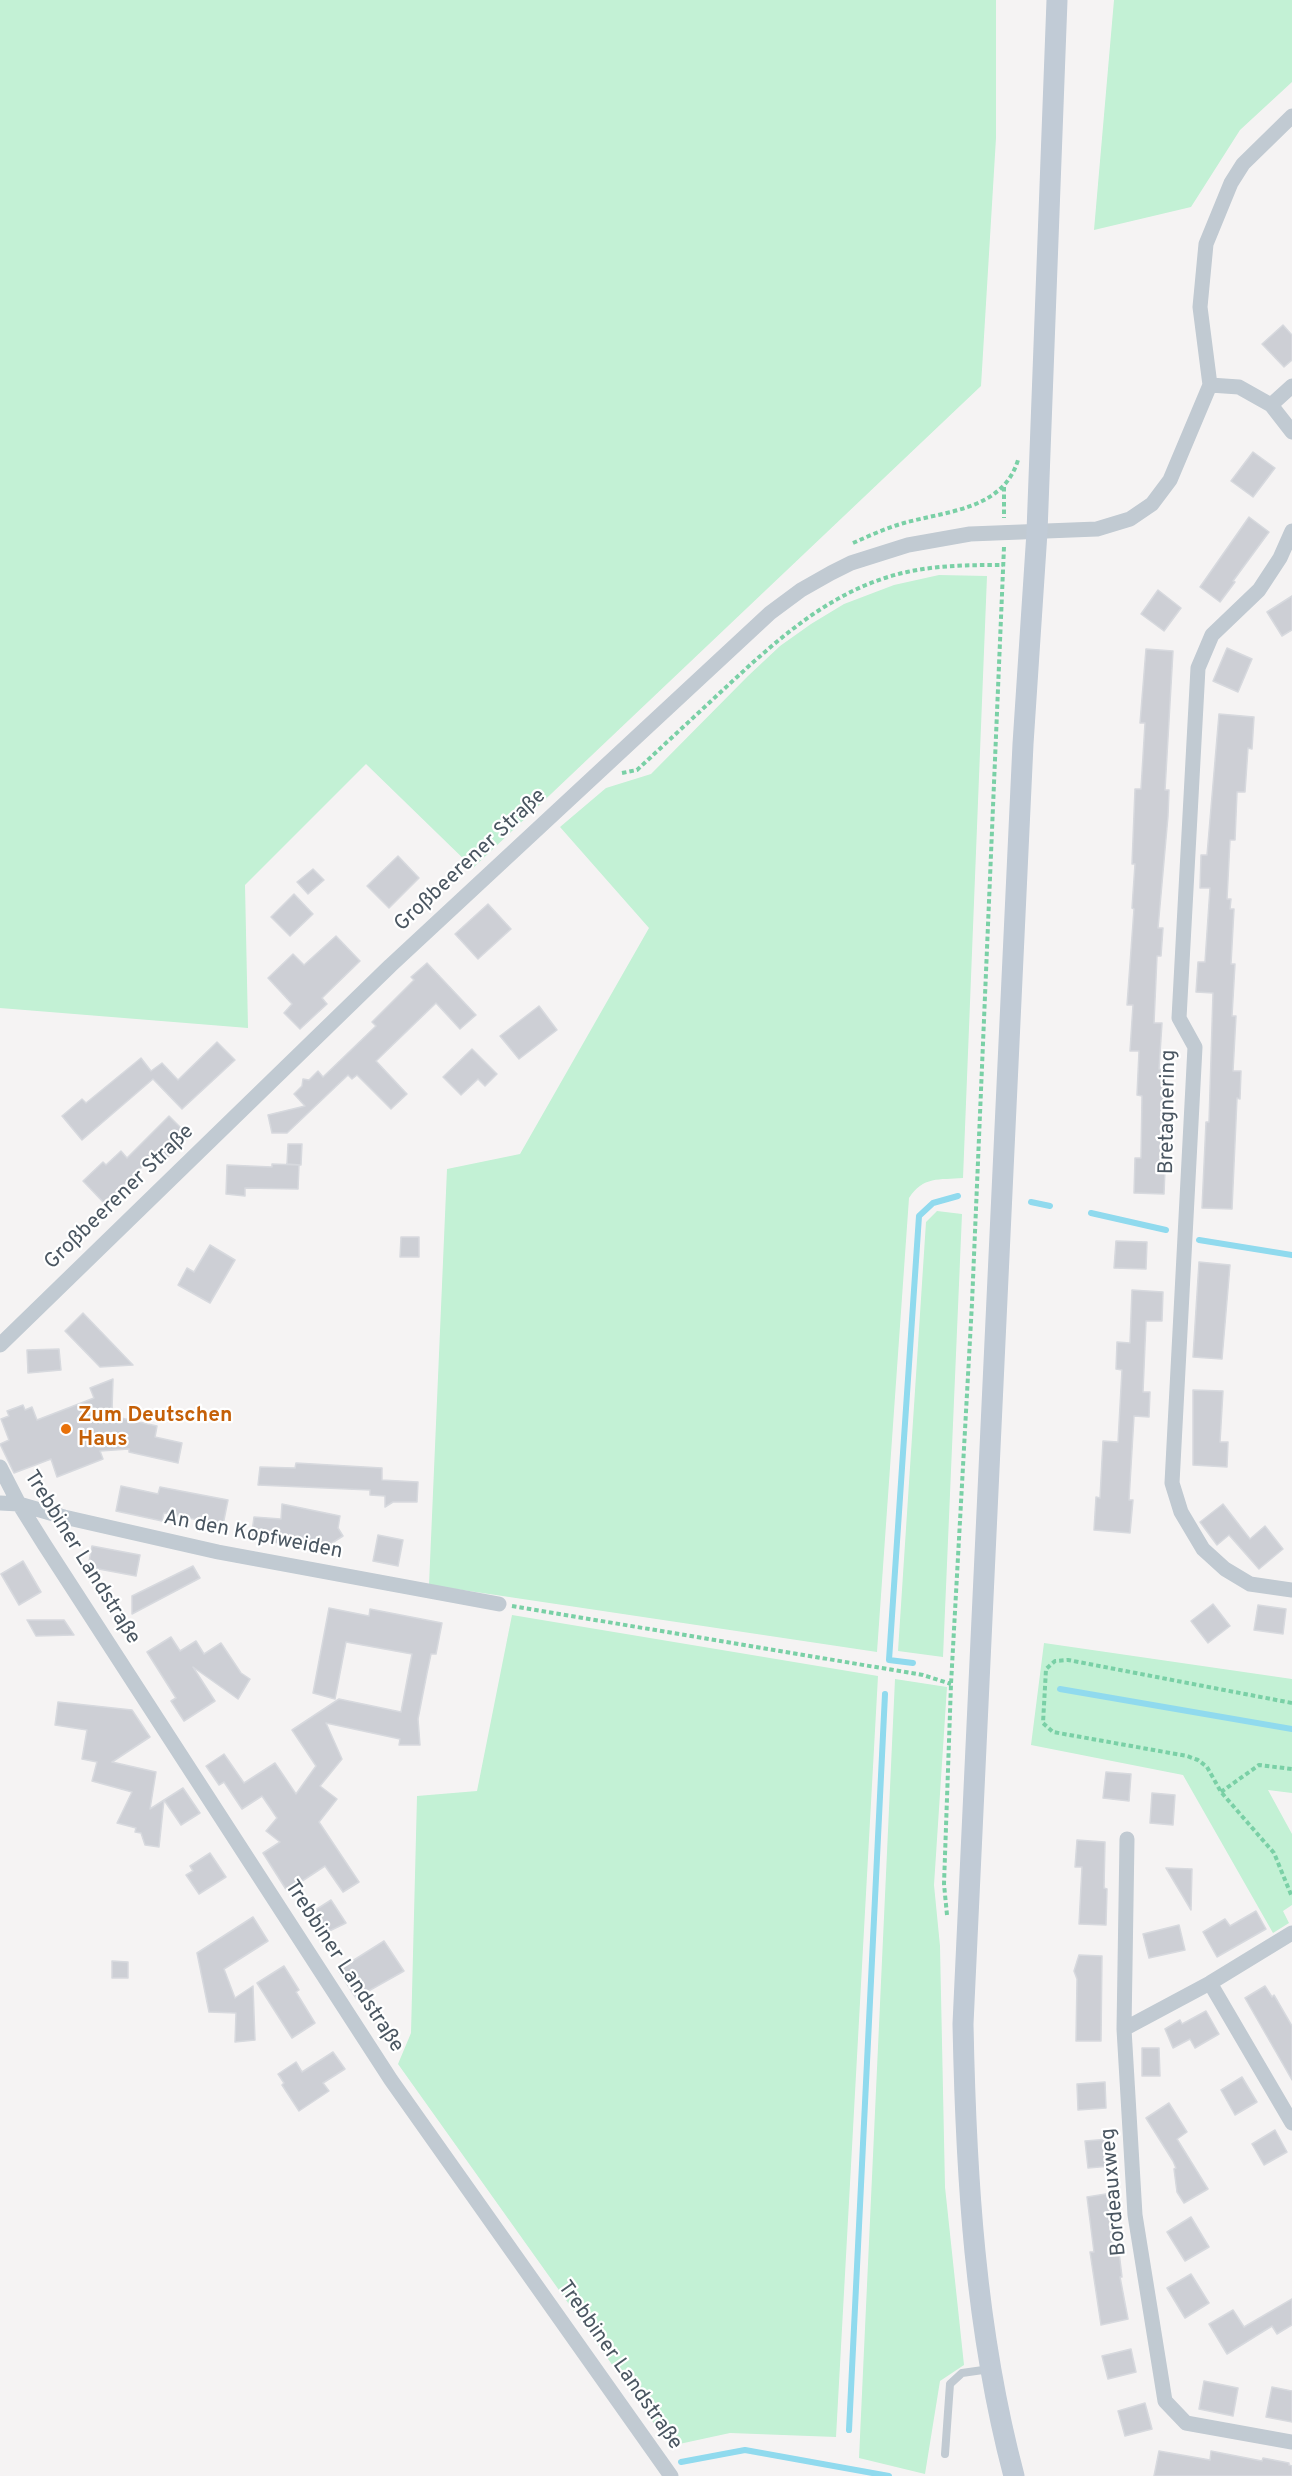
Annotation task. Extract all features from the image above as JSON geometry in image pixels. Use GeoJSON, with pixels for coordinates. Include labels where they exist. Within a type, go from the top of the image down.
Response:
{"type":"FeatureCollection","features":[{"type":"Feature","properties":{"kind":"main road"},"geometry":{"type":"LineString","coordinates":[[1014,2476],[1002,2433],[981,2305],[965,2139],[963,2024],[1023,744],[1038,532],[1057,0]]}},
{"type":"Feature","properties":{"kind":"street"},"geometry":{"type":"LineString","coordinates":[[1292,116],[1243,164],[1231,183],[1206,244],[1200,307],[1210,385],[1239,387],[1271,405],[1292,432]]}},
{"type":"Feature","properties":{"kind":"street","name":"Großbeerener Straße"},"geometry":{"type":"LineString","coordinates":[[0,1345],[390,966],[770,614],[801,590],[851,563],[908,544],[970,534],[1107,528],[1130,519],[1152,504],[1170,480],[1210,385]]}},
{"type":"Feature","properties":{"kind":"street"},"geometry":{"type":"LineString","coordinates":[[1271,405],[1292,386]]}},
{"type":"Feature","properties":{"kind":"street","name":"Bretagnering"},"geometry":{"type":"LineString","coordinates":[[1292,531],[1280,558],[1259,590],[1212,635],[1198,668],[1179,1018],[1195,1047],[1172,1484],[1181,1512],[1203,1549],[1226,1569],[1250,1584],[1292,1590]]}},
{"type":"Feature","properties":{"kind":"street","name":"Trebbiner Landstraße"},"geometry":{"type":"LineString","coordinates":[[0,1467],[19,1504],[391,2080],[671,2476]]}},
{"type":"Feature","properties":{"kind":"street","name":"An den Kopfweiden"},"geometry":{"type":"LineString","coordinates":[[0,1503],[19,1504],[218,1552],[499,1604]]}},
{"type":"Feature","properties":{"kind":"street","name":"Bordeauxweg"},"geometry":{"type":"LineString","coordinates":[[1127,1839],[1125,2029],[1135,2215],[1165,2401],[1186,2423],[1292,2442]]}},
{"type":"Feature","properties":{"kind":"street"},"geometry":{"type":"LineString","coordinates":[[1125,2029],[1210,1983],[1292,1933]]}},
{"type":"Feature","properties":{"kind":"street"},"geometry":{"type":"LineString","coordinates":[[1210,1983],[1292,2123]]}},
{"type":"Feature","properties":{"kind":"lane"},"geometry":{"type":"LineString","coordinates":[[945,2454],[950,2384],[962,2373],[991,2369]]}},
{"type":"Feature","properties":{"kind":"path"},"geometry":{"type":"LineString","coordinates":[[1004,533],[1004,487],[1018,463]]}},
{"type":"Feature","properties":{"kind":"path"},"geometry":{"type":"LineString","coordinates":[[594,776],[637,770],[774,643],[815,612],[861,587],[916,570],[955,565],[1003,565]]}},
{"type":"Feature","properties":{"kind":"path"},"geometry":{"type":"LineString","coordinates":[[499,1604],[923,1675],[951,1684]]}},
{"type":"Feature","properties":{"kind":"path"},"geometry":{"type":"LineString","coordinates":[[1292,1703],[1068,1660],[1055,1661],[1046,1669],[1042,1723],[1053,1732],[1187,1756],[1198,1760],[1207,1767],[1221,1792],[1274,1853],[1292,1897]]}},
{"type":"Feature","properties":{"kind":"path"},"geometry":{"type":"LineString","coordinates":[[1221,1792],[1259,1765],[1292,1769]]}},
{"type":"Feature","properties":{"kind":"green space"},"geometry":{"type":"Polygon","coordinates":[[[0,0],[996,0],[996,138],[981,386],[473,868],[366,764],[245,885],[248,1028],[0,1008],[0,0]]]}},
{"type":"Feature","properties":{"kind":"green space"},"geometry":{"type":"Polygon","coordinates":[[[1114,0],[1292,0],[1292,82],[1240,130],[1191,207],[1094,230],[1114,0]]]}},
{"type":"Feature","properties":{"kind":"green space"},"geometry":{"type":"Polygon","coordinates":[[[939,575],[987,576],[963,1178],[939,1179],[926,1183],[914,1191],[909,1198],[877,1652],[429,1585],[447,1169],[520,1154],[649,928],[560,827],[606,788],[651,774],[780,646],[811,624],[844,604],[894,585],[939,575]]]}},
{"type":"Feature","properties":{"kind":"green space"},"geometry":{"type":"Polygon","coordinates":[[[937,1211],[962,1214],[943,1657],[898,1651],[926,1222],[937,1211]]]}},
{"type":"Feature","properties":{"kind":"green space"},"geometry":{"type":"Polygon","coordinates":[[[512,1615],[878,1676],[836,2437],[730,2433],[670,2446],[398,2064],[411,2033],[417,1796],[477,1791],[512,1615]]]}},
{"type":"Feature","properties":{"kind":"green space"},"geometry":{"type":"Polygon","coordinates":[[[1044,1643],[1292,1679],[1292,1793],[1268,1790],[1292,1834],[1292,1905],[1283,1911],[1289,1923],[1273,1933],[1183,1775],[1031,1745],[1044,1643]]]}},
{"type":"Feature","properties":{"kind":"green space"},"geometry":{"type":"Polygon","coordinates":[[[895,1679],[947,1687],[934,1885],[940,1946],[945,2187],[964,2365],[940,2381],[925,2474],[859,2458],[895,1679]]]}},
{"type":"Feature","properties":{"kind":"building"},"geometry":{"type":"Polygon","coordinates":[[[1283,325],[1292,335],[1292,360],[1284,367],[1262,344],[1283,325]]]}},
{"type":"Feature","properties":{"kind":"building"},"geometry":{"type":"Polygon","coordinates":[[[1253,452],[1275,468],[1253,497],[1231,481],[1253,452]]]}},
{"type":"Feature","properties":{"kind":"building"},"geometry":{"type":"Polygon","coordinates":[[[1249,517],[1269,532],[1220,602],[1200,587],[1249,517]]]}},
{"type":"Feature","properties":{"kind":"building"},"geometry":{"type":"Polygon","coordinates":[[[1158,590],[1181,608],[1164,631],[1141,614],[1158,590]]]}},
{"type":"Feature","properties":{"kind":"building"},"geometry":{"type":"Polygon","coordinates":[[[1292,596],[1292,630],[1282,636],[1267,612],[1292,596]]]}},
{"type":"Feature","properties":{"kind":"building"},"geometry":{"type":"Polygon","coordinates":[[[1227,648],[1252,659],[1238,692],[1213,681],[1227,648]]]}},
{"type":"Feature","properties":{"kind":"building"},"geometry":{"type":"Polygon","coordinates":[[[1146,649],[1173,651],[1165,790],[1169,790],[1168,816],[1158,928],[1163,928],[1161,956],[1157,956],[1154,1023],[1162,1023],[1159,1069],[1167,1070],[1165,1115],[1171,1115],[1170,1145],[1166,1145],[1164,1194],[1134,1193],[1135,1158],[1141,1158],[1142,1096],[1137,1095],[1139,1051],[1130,1051],[1133,1005],[1127,1005],[1134,909],[1132,908],[1135,864],[1132,864],[1135,789],[1141,789],[1145,723],[1140,723],[1146,649]]]}},
{"type":"Feature","properties":{"kind":"building"},"geometry":{"type":"Polygon","coordinates":[[[1219,714],[1254,717],[1252,749],[1248,748],[1245,792],[1237,792],[1235,840],[1230,840],[1227,899],[1231,899],[1230,909],[1234,909],[1231,964],[1235,964],[1232,1016],[1236,1016],[1233,1071],[1241,1071],[1240,1099],[1237,1098],[1232,1209],[1202,1208],[1206,1122],[1209,1122],[1213,993],[1196,992],[1198,962],[1205,962],[1210,888],[1200,888],[1201,855],[1207,855],[1219,714]]]}},
{"type":"Feature","properties":{"kind":"building"},"geometry":{"type":"Polygon","coordinates":[[[398,856],[419,878],[389,908],[367,886],[398,856]]]}},
{"type":"Feature","properties":{"kind":"building"},"geometry":{"type":"Polygon","coordinates":[[[313,869],[324,880],[308,894],[297,882],[313,869]]]}},
{"type":"Feature","properties":{"kind":"building"},"geometry":{"type":"Polygon","coordinates":[[[294,894],[313,914],[290,936],[271,917],[294,894]]]}},
{"type":"Feature","properties":{"kind":"building"},"geometry":{"type":"Polygon","coordinates":[[[488,904],[511,929],[478,959],[455,934],[488,904]]]}},
{"type":"Feature","properties":{"kind":"building"},"geometry":{"type":"Polygon","coordinates":[[[336,936],[360,961],[322,998],[327,1004],[300,1029],[284,1013],[292,1004],[268,978],[293,954],[304,965],[336,936]]]}},
{"type":"Feature","properties":{"kind":"building"},"geometry":{"type":"Polygon","coordinates":[[[427,963],[476,1015],[460,1029],[436,1003],[376,1061],[407,1094],[391,1109],[357,1075],[352,1079],[348,1075],[287,1133],[272,1133],[268,1115],[305,1106],[294,1094],[302,1086],[303,1079],[309,1080],[318,1071],[323,1077],[376,1026],[372,1022],[414,980],[411,977],[427,963]]]}},
{"type":"Feature","properties":{"kind":"building"},"geometry":{"type":"Polygon","coordinates":[[[539,1006],[557,1030],[519,1059],[500,1036],[539,1006]]]}},
{"type":"Feature","properties":{"kind":"building"},"geometry":{"type":"Polygon","coordinates":[[[217,1042],[235,1060],[182,1109],[153,1079],[82,1140],[62,1116],[82,1099],[86,1103],[141,1058],[151,1071],[162,1063],[178,1080],[217,1042]]]}},
{"type":"Feature","properties":{"kind":"building"},"geometry":{"type":"Polygon","coordinates":[[[472,1049],[497,1074],[485,1086],[478,1079],[461,1095],[443,1077],[472,1049]]]}},
{"type":"Feature","properties":{"kind":"building"},"geometry":{"type":"Polygon","coordinates":[[[169,1116],[189,1136],[163,1162],[155,1154],[105,1204],[83,1181],[103,1162],[106,1165],[121,1151],[127,1158],[169,1116]]]}},
{"type":"Feature","properties":{"kind":"building"},"geometry":{"type":"Polygon","coordinates":[[[288,1144],[302,1144],[301,1165],[287,1164],[288,1144]]]}},
{"type":"Feature","properties":{"kind":"building"},"geometry":{"type":"Polygon","coordinates":[[[272,1164],[299,1165],[298,1189],[245,1188],[245,1196],[226,1194],[227,1165],[272,1167],[272,1164]]]}},
{"type":"Feature","properties":{"kind":"building"},"geometry":{"type":"Polygon","coordinates":[[[401,1237],[419,1237],[419,1257],[400,1257],[401,1237]]]}},
{"type":"Feature","properties":{"kind":"building"},"geometry":{"type":"Polygon","coordinates":[[[1116,1241],[1147,1242],[1146,1269],[1114,1268],[1116,1241]]]}},
{"type":"Feature","properties":{"kind":"building"},"geometry":{"type":"Polygon","coordinates":[[[210,1245],[235,1260],[210,1303],[178,1285],[187,1268],[194,1272],[210,1245]]]}},
{"type":"Feature","properties":{"kind":"building"},"geometry":{"type":"Polygon","coordinates":[[[1199,1262],[1230,1265],[1222,1359],[1193,1357],[1199,1262]]]}},
{"type":"Feature","properties":{"kind":"building"},"geometry":{"type":"Polygon","coordinates":[[[1132,1290],[1163,1292],[1162,1321],[1146,1321],[1143,1392],[1150,1392],[1149,1417],[1134,1416],[1129,1500],[1133,1500],[1130,1533],[1094,1530],[1096,1497],[1100,1498],[1103,1441],[1118,1442],[1122,1370],[1116,1369],[1117,1342],[1130,1343],[1132,1290]]]}},
{"type":"Feature","properties":{"kind":"building"},"geometry":{"type":"Polygon","coordinates":[[[83,1313],[133,1365],[100,1367],[65,1331],[83,1313]]]}},
{"type":"Feature","properties":{"kind":"building"},"geometry":{"type":"Polygon","coordinates":[[[59,1349],[61,1370],[28,1373],[27,1350],[59,1349]]]}},
{"type":"Feature","properties":{"kind":"building","name":"Zum Deutschen Haus"},"geometry":{"type":"Polygon","coordinates":[[[113,1379],[112,1410],[121,1410],[121,1418],[157,1426],[155,1437],[182,1443],[178,1463],[129,1452],[129,1449],[100,1451],[103,1459],[57,1477],[51,1459],[14,1473],[0,1444],[9,1440],[1,1419],[9,1416],[7,1411],[23,1405],[25,1410],[32,1407],[37,1420],[94,1398],[90,1388],[113,1379]]]}},
{"type":"Feature","properties":{"kind":"building"},"geometry":{"type":"Polygon","coordinates":[[[1193,1390],[1223,1391],[1220,1442],[1228,1442],[1227,1467],[1193,1465],[1193,1390]]]}},
{"type":"Feature","properties":{"kind":"building"},"geometry":{"type":"Polygon","coordinates":[[[296,1463],[382,1468],[382,1480],[418,1482],[417,1502],[393,1502],[385,1507],[385,1496],[370,1495],[370,1490],[258,1485],[260,1467],[295,1468],[296,1463]]]}},
{"type":"Feature","properties":{"kind":"building"},"geometry":{"type":"Polygon","coordinates":[[[121,1486],[158,1494],[160,1487],[228,1500],[223,1525],[164,1513],[162,1521],[116,1511],[121,1486]]]}},
{"type":"Feature","properties":{"kind":"building"},"geometry":{"type":"Polygon","coordinates":[[[282,1504],[340,1516],[338,1528],[343,1536],[332,1543],[331,1550],[251,1539],[254,1517],[281,1519],[282,1504]]]}},
{"type":"Feature","properties":{"kind":"building"},"geometry":{"type":"Polygon","coordinates":[[[1223,1504],[1250,1539],[1265,1526],[1283,1549],[1259,1569],[1229,1535],[1217,1545],[1200,1522],[1223,1504]]]}},
{"type":"Feature","properties":{"kind":"building"},"geometry":{"type":"Polygon","coordinates":[[[378,1535],[403,1540],[398,1566],[373,1561],[378,1535]]]}},
{"type":"Feature","properties":{"kind":"building"},"geometry":{"type":"Polygon","coordinates":[[[92,1546],[140,1555],[136,1576],[88,1567],[92,1546]]]}},
{"type":"Feature","properties":{"kind":"building"},"geometry":{"type":"Polygon","coordinates":[[[23,1561],[41,1592],[19,1605],[1,1574],[23,1561]]]}},
{"type":"Feature","properties":{"kind":"building"},"geometry":{"type":"Polygon","coordinates":[[[193,1566],[200,1578],[132,1614],[132,1596],[193,1566]]]}},
{"type":"Feature","properties":{"kind":"building"},"geometry":{"type":"Polygon","coordinates":[[[1213,1604],[1230,1626],[1208,1643],[1191,1621],[1213,1604]]]}},
{"type":"Feature","properties":{"kind":"building"},"geometry":{"type":"Polygon","coordinates":[[[1258,1605],[1286,1609],[1283,1634],[1254,1630],[1258,1605]]]}},
{"type":"Feature","properties":{"kind":"building"},"geometry":{"type":"Polygon","coordinates":[[[329,1608],[369,1616],[370,1609],[442,1623],[436,1654],[431,1654],[418,1719],[420,1745],[399,1745],[400,1739],[326,1723],[342,1759],[320,1786],[337,1799],[319,1822],[359,1882],[343,1892],[325,1866],[287,1891],[263,1853],[280,1842],[266,1831],[277,1818],[262,1796],[242,1809],[224,1782],[219,1785],[206,1766],[224,1754],[244,1783],[275,1763],[296,1794],[316,1766],[292,1730],[339,1699],[401,1712],[412,1654],[346,1642],[335,1699],[313,1693],[329,1608]]]}},
{"type":"Feature","properties":{"kind":"building"},"geometry":{"type":"Polygon","coordinates":[[[27,1620],[64,1620],[74,1635],[36,1636],[27,1620]]]}},
{"type":"Feature","properties":{"kind":"building"},"geometry":{"type":"Polygon","coordinates":[[[171,1637],[180,1651],[196,1641],[204,1654],[221,1643],[241,1673],[250,1679],[238,1699],[193,1667],[215,1701],[184,1721],[171,1701],[176,1698],[147,1652],[171,1637]]]}},
{"type":"Feature","properties":{"kind":"building"},"geometry":{"type":"Polygon","coordinates":[[[58,1702],[132,1710],[150,1737],[112,1762],[156,1772],[150,1809],[164,1800],[159,1847],[145,1845],[141,1833],[135,1832],[136,1828],[117,1823],[132,1792],[92,1781],[97,1762],[82,1759],[87,1730],[55,1725],[58,1702]]]}},
{"type":"Feature","properties":{"kind":"building"},"geometry":{"type":"Polygon","coordinates":[[[1106,1772],[1131,1774],[1129,1801],[1103,1798],[1106,1772]]]}},
{"type":"Feature","properties":{"kind":"building"},"geometry":{"type":"Polygon","coordinates":[[[183,1788],[200,1813],[181,1825],[164,1800],[183,1788]]]}},
{"type":"Feature","properties":{"kind":"building"},"geometry":{"type":"Polygon","coordinates":[[[1152,1793],[1175,1795],[1173,1825],[1150,1823],[1152,1793]]]}},
{"type":"Feature","properties":{"kind":"building"},"geometry":{"type":"Polygon","coordinates":[[[1077,1840],[1105,1842],[1106,1925],[1079,1924],[1082,1867],[1075,1867],[1077,1840]]]}},
{"type":"Feature","properties":{"kind":"building"},"geometry":{"type":"Polygon","coordinates":[[[210,1853],[226,1877],[199,1894],[186,1875],[193,1871],[190,1866],[210,1853]]]}},
{"type":"Feature","properties":{"kind":"building"},"geometry":{"type":"Polygon","coordinates":[[[1166,1868],[1192,1869],[1191,1910],[1166,1868]]]}},
{"type":"Feature","properties":{"kind":"building"},"geometry":{"type":"Polygon","coordinates":[[[331,1900],[346,1923],[319,1936],[306,1916],[331,1900]]]}},
{"type":"Feature","properties":{"kind":"building"},"geometry":{"type":"Polygon","coordinates":[[[1256,1911],[1266,1929],[1217,1957],[1203,1932],[1225,1919],[1230,1926],[1256,1911]]]}},
{"type":"Feature","properties":{"kind":"building"},"geometry":{"type":"Polygon","coordinates":[[[253,1917],[268,1941],[224,1969],[235,1998],[253,1986],[255,2040],[235,2042],[236,2013],[209,2012],[197,1953],[253,1917]]]}},
{"type":"Feature","properties":{"kind":"building"},"geometry":{"type":"Polygon","coordinates":[[[1179,1925],[1185,1950],[1149,1958],[1143,1934],[1179,1925]]]}},
{"type":"Feature","properties":{"kind":"building"},"geometry":{"type":"Polygon","coordinates":[[[384,1941],[404,1971],[356,1998],[338,1970],[384,1941]]]}},
{"type":"Feature","properties":{"kind":"building"},"geometry":{"type":"Polygon","coordinates":[[[1079,1955],[1102,1956],[1101,2041],[1076,2041],[1077,1979],[1074,1971],[1079,1955]]]}},
{"type":"Feature","properties":{"kind":"building"},"geometry":{"type":"Polygon","coordinates":[[[112,1961],[128,1962],[128,1978],[112,1978],[112,1961]]]}},
{"type":"Feature","properties":{"kind":"building"},"geometry":{"type":"Polygon","coordinates":[[[284,1966],[299,1990],[296,1992],[315,2023],[292,2038],[257,1983],[284,1966]]]}},
{"type":"Feature","properties":{"kind":"building"},"geometry":{"type":"Polygon","coordinates":[[[1265,1986],[1272,1997],[1274,1995],[1292,2026],[1292,2080],[1245,1998],[1265,1986]]]}},
{"type":"Feature","properties":{"kind":"building"},"geometry":{"type":"Polygon","coordinates":[[[1206,2011],[1219,2034],[1195,2048],[1190,2039],[1173,2048],[1165,2029],[1180,2020],[1182,2024],[1206,2011]]]}},
{"type":"Feature","properties":{"kind":"building"},"geometry":{"type":"Polygon","coordinates":[[[1142,2048],[1159,2048],[1160,2076],[1142,2076],[1142,2048]]]}},
{"type":"Feature","properties":{"kind":"building"},"geometry":{"type":"Polygon","coordinates":[[[333,2052],[345,2069],[323,2083],[329,2091],[299,2111],[282,2085],[284,2083],[278,2074],[296,2062],[302,2072],[333,2052]]]}},
{"type":"Feature","properties":{"kind":"building"},"geometry":{"type":"Polygon","coordinates":[[[1242,2077],[1257,2102],[1235,2115],[1221,2090],[1242,2077]]]}},
{"type":"Feature","properties":{"kind":"building"},"geometry":{"type":"Polygon","coordinates":[[[1105,2082],[1106,2108],[1078,2110],[1077,2084],[1105,2082]]]}},
{"type":"Feature","properties":{"kind":"building"},"geometry":{"type":"Polygon","coordinates":[[[1169,2103],[1187,2132],[1177,2139],[1208,2189],[1184,2203],[1177,2192],[1174,2169],[1176,2168],[1173,2161],[1146,2118],[1169,2103]]]}},
{"type":"Feature","properties":{"kind":"building"},"geometry":{"type":"Polygon","coordinates":[[[1275,2130],[1287,2152],[1264,2165],[1252,2144],[1275,2130]]]}},
{"type":"Feature","properties":{"kind":"building"},"geometry":{"type":"Polygon","coordinates":[[[1109,2139],[1111,2166],[1088,2168],[1085,2141],[1109,2139]]]}},
{"type":"Feature","properties":{"kind":"building"},"geometry":{"type":"Polygon","coordinates":[[[1112,2193],[1122,2277],[1120,2277],[1128,2319],[1101,2325],[1090,2252],[1094,2252],[1087,2197],[1112,2193]]]}},
{"type":"Feature","properties":{"kind":"building"},"geometry":{"type":"Polygon","coordinates":[[[1191,2217],[1209,2247],[1185,2261],[1167,2232],[1191,2217]]]}},
{"type":"Feature","properties":{"kind":"building"},"geometry":{"type":"Polygon","coordinates":[[[1191,2274],[1209,2303],[1185,2318],[1167,2288],[1191,2274]]]}},
{"type":"Feature","properties":{"kind":"building"},"geometry":{"type":"Polygon","coordinates":[[[1292,2299],[1292,2325],[1277,2334],[1272,2326],[1227,2354],[1209,2324],[1233,2310],[1244,2327],[1292,2299]]]}},
{"type":"Feature","properties":{"kind":"building"},"geometry":{"type":"Polygon","coordinates":[[[1131,2349],[1136,2372],[1108,2379],[1102,2356],[1131,2349]]]}},
{"type":"Feature","properties":{"kind":"building"},"geometry":{"type":"Polygon","coordinates":[[[1204,2381],[1238,2388],[1233,2416],[1199,2409],[1204,2381]]]}},
{"type":"Feature","properties":{"kind":"building"},"geometry":{"type":"Polygon","coordinates":[[[1272,2387],[1292,2391],[1292,2422],[1266,2417],[1272,2387]]]}},
{"type":"Feature","properties":{"kind":"building"},"geometry":{"type":"Polygon","coordinates":[[[1145,2403],[1152,2429],[1125,2436],[1118,2411],[1145,2403]]]}},
{"type":"Feature","properties":{"kind":"building"},"geometry":{"type":"Polygon","coordinates":[[[1159,2451],[1210,2460],[1211,2451],[1262,2461],[1263,2458],[1289,2463],[1292,2466],[1292,2476],[1154,2476],[1159,2451]]]}},
{"type":"Feature","properties":{"kind":"waterway"},"geometry":{"type":"LineString","coordinates":[[913,1663],[889,1660],[919,1216],[933,1203],[958,1196]]}},
{"type":"Feature","properties":{"kind":"waterway"},"geometry":{"type":"LineString","coordinates":[[1031,1202],[1050,1206]]}},
{"type":"Feature","properties":{"kind":"waterway"},"geometry":{"type":"LineString","coordinates":[[1091,1213],[1166,1230]]}},
{"type":"Feature","properties":{"kind":"waterway"},"geometry":{"type":"LineString","coordinates":[[1199,1240],[1292,1255]]}},
{"type":"Feature","properties":{"kind":"waterway"},"geometry":{"type":"LineString","coordinates":[[1060,1689],[1292,1729]]}},
{"type":"Feature","properties":{"kind":"waterway"},"geometry":{"type":"LineString","coordinates":[[849,2430],[885,1694]]}},
{"type":"Feature","properties":{"kind":"waterway"},"geometry":{"type":"LineString","coordinates":[[681,2462],[745,2450],[889,2476]]}},
{"type":"Feature","properties":{"kind":"place","name":"Zum Deutschen Haus"},"geometry":{"type":"Point","coordinates":[66,1429]}}]}
